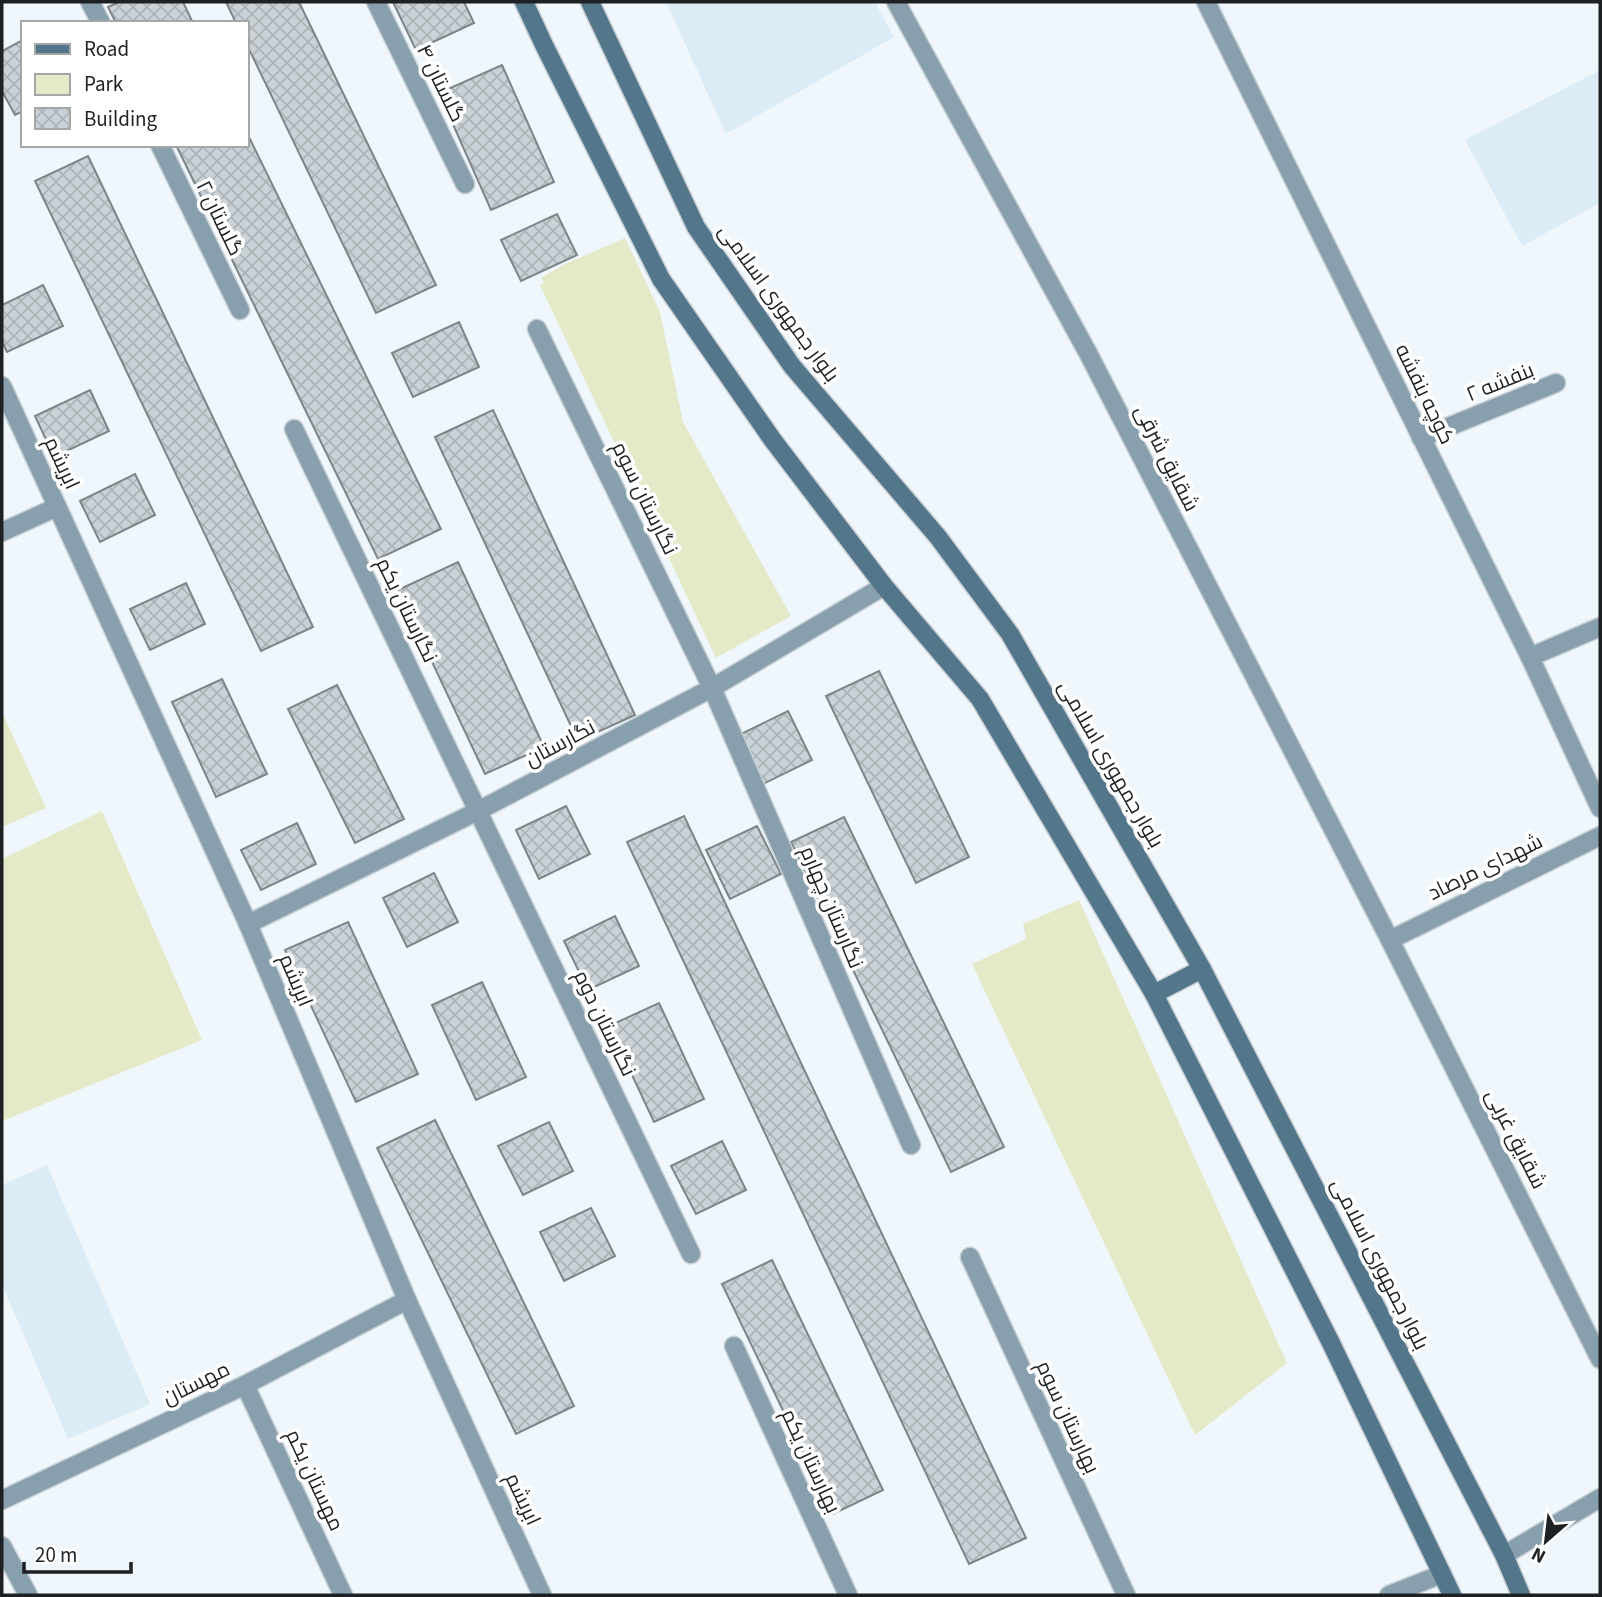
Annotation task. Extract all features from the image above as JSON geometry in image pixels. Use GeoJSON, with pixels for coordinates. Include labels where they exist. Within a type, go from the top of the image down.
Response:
{"type":"FeatureCollection","features":[{"type":"Feature","properties":{"kind":"main road"},"geometry":{"type":"LineString","coordinates":[[524,2],[661,279],[772,439],[884,586],[980,699],[1154,994],[1330,1341],[1452,1595]]}},
{"type":"Feature","properties":{"kind":"main road","name":"بلوار جمهوری اسلامی"},"geometry":{"type":"LineString","coordinates":[[590,2],[696,227],[792,366],[938,537],[1010,634],[1202,969],[1504,1555],[1521,1595]]}},
{"type":"Feature","properties":{"kind":"main road"},"geometry":{"type":"LineString","coordinates":[[1154,994],[1202,969]]}},
{"type":"Feature","properties":{"kind":"street"},"geometry":{"type":"LineString","coordinates":[[90,2],[100,21]]}},
{"type":"Feature","properties":{"kind":"street","name":"گلستان ۴"},"geometry":{"type":"LineString","coordinates":[[376,2],[465,184]]}},
{"type":"Feature","properties":{"kind":"street","name":"شقایق شرقی"},"geometry":{"type":"LineString","coordinates":[[896,2],[1094,365],[1390,940]]}},
{"type":"Feature","properties":{"kind":"street","name":"کوچه بنفشه"},"geometry":{"type":"LineString","coordinates":[[1206,2],[1530,657],[1600,808]]}},
{"type":"Feature","properties":{"kind":"street","name":"گلستان ۲"},"geometry":{"type":"LineString","coordinates":[[161,147],[240,310]]}},
{"type":"Feature","properties":{"kind":"street","name":"نگارستان سوم"},"geometry":{"type":"LineString","coordinates":[[537,328],[712,688]]}},
{"type":"Feature","properties":{"kind":"street","name":"بنفشه ۲"},"geometry":{"type":"LineString","coordinates":[[1421,438],[1556,383]]}},
{"type":"Feature","properties":{"kind":"street","name":"ابریشم"},"geometry":{"type":"LineString","coordinates":[[2,386],[248,924],[407,1300],[542,1595]]}},
{"type":"Feature","properties":{"kind":"street","name":"نگارستان یکم"},"geometry":{"type":"LineString","coordinates":[[294,429],[478,811]]}},
{"type":"Feature","properties":{"kind":"street"},"geometry":{"type":"LineString","coordinates":[[2,532],[57,507]]}},
{"type":"Feature","properties":{"kind":"street","name":"نگارستان"},"geometry":{"type":"LineString","coordinates":[[248,924],[478,811],[712,688],[884,586]]}},
{"type":"Feature","properties":{"kind":"street"},"geometry":{"type":"LineString","coordinates":[[1530,657],[1600,627]]}},
{"type":"Feature","properties":{"kind":"street","name":"نگارستان چهارم"},"geometry":{"type":"LineString","coordinates":[[712,688],[911,1145]]}},
{"type":"Feature","properties":{"kind":"street","name":"نگارستان دوم"},"geometry":{"type":"LineString","coordinates":[[478,811],[691,1254]]}},
{"type":"Feature","properties":{"kind":"street","name":"شهدای مرصاد"},"geometry":{"type":"LineString","coordinates":[[1390,940],[1600,836]]}},
{"type":"Feature","properties":{"kind":"street","name":"شقایق غربی"},"geometry":{"type":"LineString","coordinates":[[1390,940],[1600,1359]]}},
{"type":"Feature","properties":{"kind":"street","name":"بهارستان سوم"},"geometry":{"type":"LineString","coordinates":[[970,1257],[1126,1595]]}},
{"type":"Feature","properties":{"kind":"street","name":"مهستان"},"geometry":{"type":"LineString","coordinates":[[2,1500],[245,1384],[407,1300]]}},
{"type":"Feature","properties":{"kind":"street","name":"بهارستان یکم"},"geometry":{"type":"LineString","coordinates":[[734,1346],[848,1595]]}},
{"type":"Feature","properties":{"kind":"street","name":"مهستان یکم"},"geometry":{"type":"LineString","coordinates":[[245,1384],[344,1595]]}},
{"type":"Feature","properties":{"kind":"street"},"geometry":{"type":"LineString","coordinates":[[1504,1555],[1600,1498]]}},
{"type":"Feature","properties":{"kind":"street"},"geometry":{"type":"LineString","coordinates":[[2,1546],[28,1595]]}},
{"type":"Feature","properties":{"kind":"street"},"geometry":{"type":"LineString","coordinates":[[1389,1595],[1441,1574]]}},
{"type":"Feature","properties":{"kind":"shaded area"},"geometry":{"type":"Polygon","coordinates":[[[666,2],[875,2],[894,37],[726,134],[666,2]]]}},
{"type":"Feature","properties":{"kind":"shaded area"},"geometry":{"type":"Polygon","coordinates":[[[1600,70],[1600,203],[1522,246],[1465,140],[1600,70]]]}},
{"type":"Feature","properties":{"kind":"shaded area"},"geometry":{"type":"Polygon","coordinates":[[[47,1165],[150,1404],[68,1439],[2,1284],[2,1185],[47,1165]]]}},
{"type":"Feature","properties":{"kind":"green space"},"geometry":{"type":"Polygon","coordinates":[[[625,238],[660,312],[683,422],[791,616],[716,658],[540,285],[544,282],[541,278],[563,265],[625,238]]]}},
{"type":"Feature","properties":{"kind":"green space"},"geometry":{"type":"Polygon","coordinates":[[[2,712],[46,808],[2,827],[2,712]]]}},
{"type":"Feature","properties":{"kind":"green space"},"geometry":{"type":"Polygon","coordinates":[[[102,811],[202,1040],[2,1121],[2,859],[102,811]]]}},
{"type":"Feature","properties":{"kind":"green space"},"geometry":{"type":"Polygon","coordinates":[[[1079,900],[1287,1363],[1195,1435],[972,964],[1026,939],[1023,924],[1079,900]]]}},
{"type":"Feature","properties":{"kind":"building"},"geometry":{"type":"Polygon","coordinates":[[[119,2],[183,2],[192,21],[115,21],[108,7],[119,2]]]}},
{"type":"Feature","properties":{"kind":"building"},"geometry":{"type":"Polygon","coordinates":[[[226,2],[299,2],[436,285],[376,313],[248,47],[248,21],[235,21],[226,2]]]}},
{"type":"Feature","properties":{"kind":"building"},"geometry":{"type":"Polygon","coordinates":[[[393,2],[464,2],[474,23],[416,50],[393,2]]]}},
{"type":"Feature","properties":{"kind":"building"},"geometry":{"type":"Polygon","coordinates":[[[21,41],[21,112],[15,115],[2,91],[2,51],[21,41]]]}},
{"type":"Feature","properties":{"kind":"building"},"geometry":{"type":"Polygon","coordinates":[[[502,65],[554,182],[491,210],[439,93],[502,65]]]}},
{"type":"Feature","properties":{"kind":"building"},"geometry":{"type":"Polygon","coordinates":[[[248,135],[441,529],[378,559],[177,147],[248,147],[248,135]]]}},
{"type":"Feature","properties":{"kind":"building"},"geometry":{"type":"Polygon","coordinates":[[[88,156],[313,627],[261,651],[35,181],[88,156]]]}},
{"type":"Feature","properties":{"kind":"building"},"geometry":{"type":"Polygon","coordinates":[[[557,214],[577,255],[521,281],[501,240],[557,214]]]}},
{"type":"Feature","properties":{"kind":"building"},"geometry":{"type":"Polygon","coordinates":[[[43,285],[63,326],[7,352],[2,341],[2,305],[43,285]]]}},
{"type":"Feature","properties":{"kind":"building"},"geometry":{"type":"Polygon","coordinates":[[[459,322],[479,367],[413,397],[392,353],[459,322]]]}},
{"type":"Feature","properties":{"kind":"building"},"geometry":{"type":"Polygon","coordinates":[[[90,390],[109,431],[54,457],[35,416],[90,390]]]}},
{"type":"Feature","properties":{"kind":"building"},"geometry":{"type":"Polygon","coordinates":[[[493,410],[635,715],[578,741],[435,437],[493,410]]]}},
{"type":"Feature","properties":{"kind":"building"},"geometry":{"type":"Polygon","coordinates":[[[135,474],[155,515],[100,542],[80,501],[135,474]]]}},
{"type":"Feature","properties":{"kind":"building"},"geometry":{"type":"Polygon","coordinates":[[[458,562],[544,747],[485,774],[398,590],[458,562]]]}},
{"type":"Feature","properties":{"kind":"building"},"geometry":{"type":"Polygon","coordinates":[[[186,583],[205,624],[150,650],[130,609],[186,583]]]}},
{"type":"Feature","properties":{"kind":"building"},"geometry":{"type":"Polygon","coordinates":[[[879,671],[969,857],[916,883],[826,696],[879,671]]]}},
{"type":"Feature","properties":{"kind":"building"},"geometry":{"type":"Polygon","coordinates":[[[222,679],[267,774],[216,797],[172,702],[222,679]]]}},
{"type":"Feature","properties":{"kind":"building"},"geometry":{"type":"Polygon","coordinates":[[[337,685],[404,819],[355,843],[288,709],[337,685]]]}},
{"type":"Feature","properties":{"kind":"building"},"geometry":{"type":"Polygon","coordinates":[[[788,711],[812,760],[761,785],[737,736],[788,711]]]}},
{"type":"Feature","properties":{"kind":"building"},"geometry":{"type":"Polygon","coordinates":[[[566,806],[590,854],[539,879],[516,830],[566,806]]]}},
{"type":"Feature","properties":{"kind":"building"},"geometry":{"type":"Polygon","coordinates":[[[684,816],[1026,1538],[969,1564],[627,842],[684,816]]]}},
{"type":"Feature","properties":{"kind":"building"},"geometry":{"type":"Polygon","coordinates":[[[844,817],[1004,1147],[951,1172],[791,842],[844,817]]]}},
{"type":"Feature","properties":{"kind":"building"},"geometry":{"type":"Polygon","coordinates":[[[297,823],[316,864],[261,890],[241,850],[297,823]]]}},
{"type":"Feature","properties":{"kind":"building"},"geometry":{"type":"Polygon","coordinates":[[[757,826],[781,874],[730,899],[706,850],[757,826]]]}},
{"type":"Feature","properties":{"kind":"building"},"geometry":{"type":"Polygon","coordinates":[[[434,873],[458,922],[407,947],[383,898],[434,873]]]}},
{"type":"Feature","properties":{"kind":"building"},"geometry":{"type":"Polygon","coordinates":[[[615,916],[639,966],[588,990],[564,941],[615,916]]]}},
{"type":"Feature","properties":{"kind":"building"},"geometry":{"type":"Polygon","coordinates":[[[348,922],[418,1074],[356,1102],[285,950],[348,922]]]}},
{"type":"Feature","properties":{"kind":"building"},"geometry":{"type":"Polygon","coordinates":[[[482,982],[526,1077],[476,1100],[432,1005],[482,982]]]}},
{"type":"Feature","properties":{"kind":"building"},"geometry":{"type":"Polygon","coordinates":[[[659,1003],[704,1099],[654,1122],[609,1026],[659,1003]]]}},
{"type":"Feature","properties":{"kind":"building"},"geometry":{"type":"Polygon","coordinates":[[[435,1120],[574,1406],[516,1434],[377,1148],[435,1120]]]}},
{"type":"Feature","properties":{"kind":"building"},"geometry":{"type":"Polygon","coordinates":[[[549,1122],[573,1171],[523,1195],[498,1146],[549,1122]]]}},
{"type":"Feature","properties":{"kind":"building"},"geometry":{"type":"Polygon","coordinates":[[[722,1141],[746,1190],[696,1214],[671,1166],[722,1141]]]}},
{"type":"Feature","properties":{"kind":"building"},"geometry":{"type":"Polygon","coordinates":[[[591,1208],[615,1256],[564,1281],[540,1232],[591,1208]]]}},
{"type":"Feature","properties":{"kind":"building"},"geometry":{"type":"Polygon","coordinates":[[[772,1260],[883,1490],[833,1514],[722,1284],[772,1260]]]}}]}
